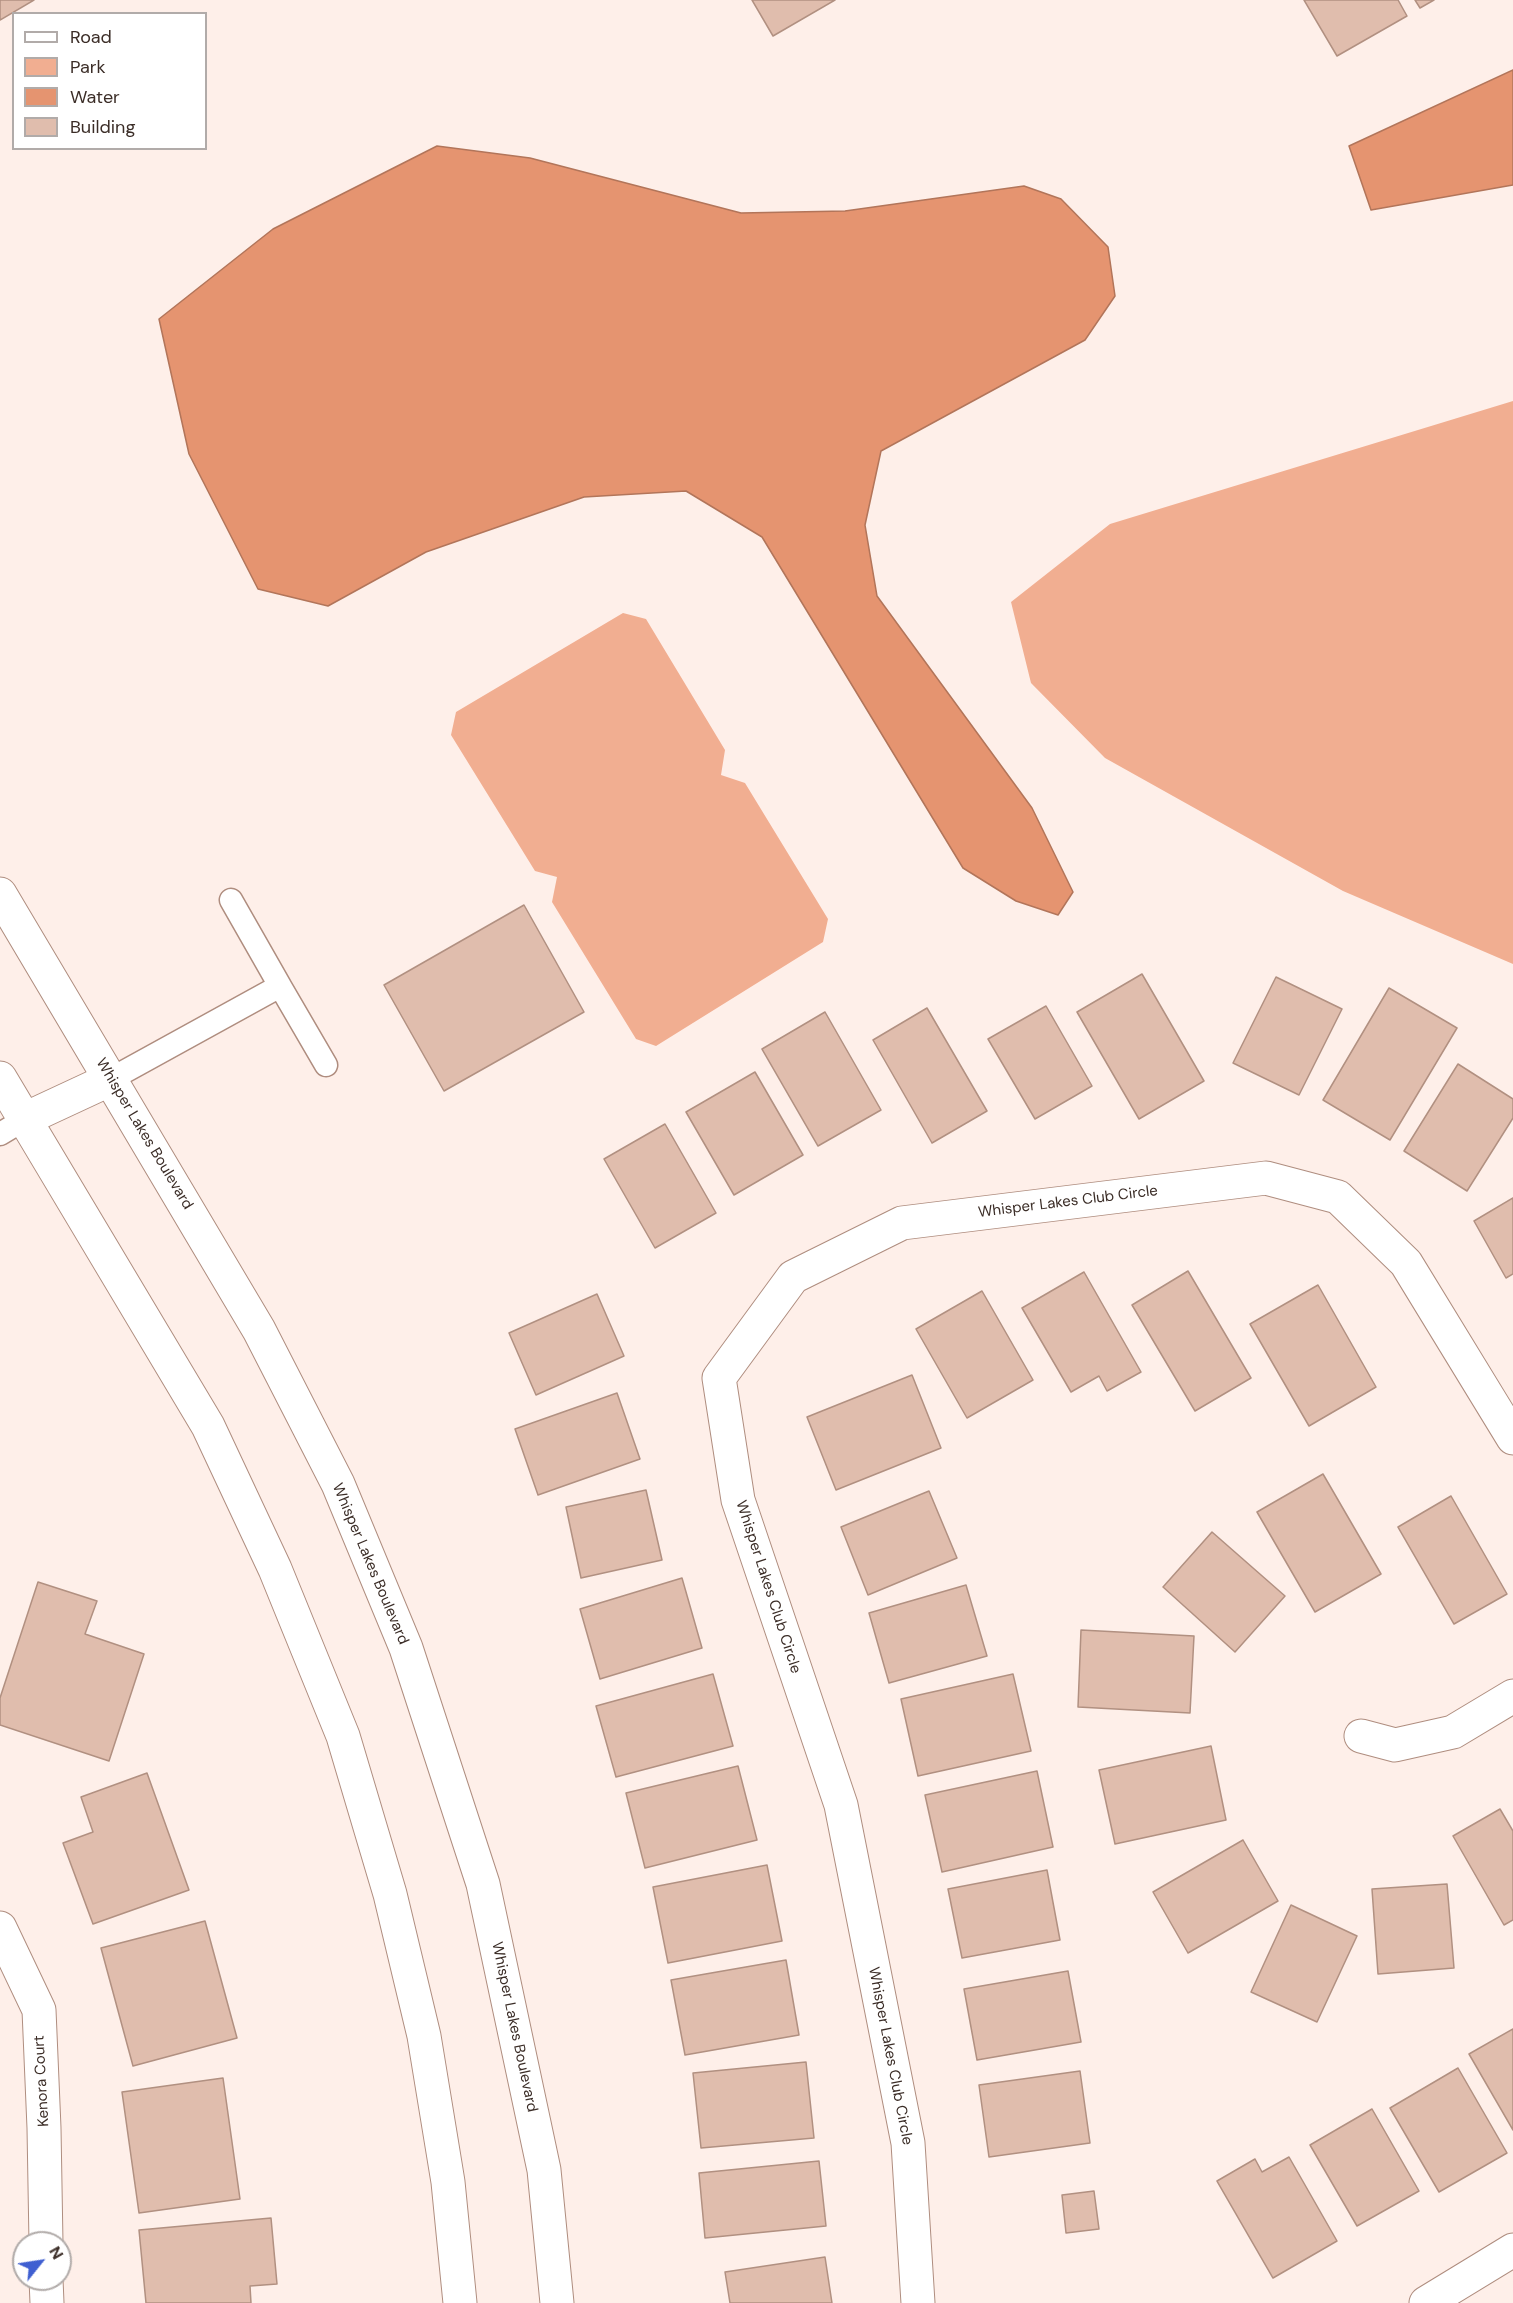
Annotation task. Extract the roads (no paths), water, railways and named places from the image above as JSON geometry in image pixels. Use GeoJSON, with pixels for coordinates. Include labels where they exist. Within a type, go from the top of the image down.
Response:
{"type":"FeatureCollection","features":[{"type":"Feature","properties":{"kind":"street","name":"Whisper Lakes Boulevard"},"geometry":{"type":"LineString","coordinates":[[0,894],[259,1330],[338,1485],[406,1648],[483,1884],[544,2170],[557,2303]]}},
{"type":"Feature","properties":{"kind":"street"},"geometry":{"type":"LineString","coordinates":[[0,1078],[13,1127],[208,1426],[275,1569],[342,1736],[390,1894],[424,2036],[448,2182],[460,2303]]}},
{"type":"Feature","properties":{"kind":"street"},"geometry":{"type":"LineString","coordinates":[[13,1127],[111,1079]]}},
{"type":"Feature","properties":{"kind":"street","name":"Whisper Lakes Club Circle"},"geometry":{"type":"LineString","coordinates":[[918,2303],[908,2143],[841,1805],[738,1500],[719,1378],[793,1277],[902,1223],[1266,1178],[1338,1197],[1406,1263],[1513,1438]]}},
{"type":"Feature","properties":{"kind":"street"},"geometry":{"type":"LineString","coordinates":[[1361,1736],[1395,1745],[1453,1732],[1513,1696]]}},
{"type":"Feature","properties":{"kind":"street","name":"Kenora Court"},"geometry":{"type":"LineString","coordinates":[[0,1928],[39,2010],[46,2231]]}},
{"type":"Feature","properties":{"kind":"street"},"geometry":{"type":"LineString","coordinates":[[1425,2303],[1513,2250]]}},
{"type":"Feature","properties":{"kind":"lane"},"geometry":{"type":"LineString","coordinates":[[231,900],[326,1065]]}},
{"type":"Feature","properties":{"kind":"lane"},"geometry":{"type":"LineString","coordinates":[[111,1079],[280,986]]}},
{"type":"Feature","properties":{"kind":"water"},"geometry":{"type":"Polygon","coordinates":[[[1513,70],[1513,185],[1371,210],[1349,146],[1513,70]]]}},
{"type":"Feature","properties":{"kind":"water"},"geometry":{"type":"Polygon","coordinates":[[[437,146],[530,158],[741,213],[845,211],[1024,186],[1061,199],[1108,247],[1115,296],[1085,340],[881,451],[865,525],[877,596],[1032,808],[1073,892],[1058,915],[1016,901],[963,868],[762,537],[686,491],[584,497],[426,552],[328,606],[258,589],[189,454],[159,319],[273,229],[437,146]]]}}]}
